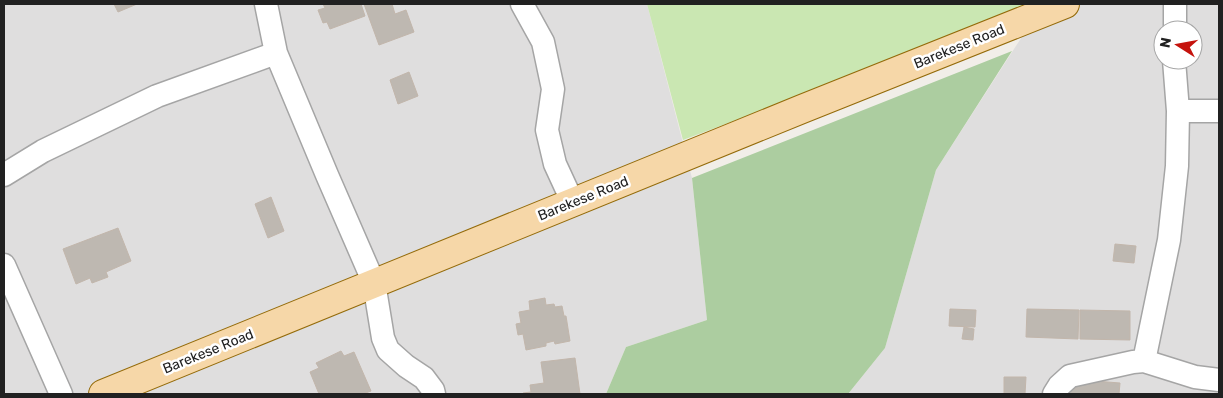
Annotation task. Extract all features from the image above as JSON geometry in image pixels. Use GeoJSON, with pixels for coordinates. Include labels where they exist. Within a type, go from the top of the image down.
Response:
{"type":"FeatureCollection","features":[{"type":"Feature","properties":{"kind":"main road","name":"Barekese Road"},"geometry":{"type":"LineString","coordinates":[[118,391],[573,202],[1065,4]]}},
{"type":"Feature","properties":{"kind":"street"},"geometry":{"type":"LineString","coordinates":[[266,4],[276,53],[374,284],[383,338],[388,350],[406,366],[424,378],[434,394]]}},
{"type":"Feature","properties":{"kind":"street"},"geometry":{"type":"LineString","coordinates":[[522,4],[543,42],[553,89],[548,130],[555,164],[573,202]]}},
{"type":"Feature","properties":{"kind":"street"},"geometry":{"type":"LineString","coordinates":[[1174,20],[1175,4]]}},
{"type":"Feature","properties":{"kind":"street"},"geometry":{"type":"LineString","coordinates":[[4,175],[43,151],[157,96],[276,53]]}},
{"type":"Feature","properties":{"kind":"street"},"geometry":{"type":"LineString","coordinates":[[1144,361],[1169,240],[1177,166],[1178,111],[1175,70]]}},
{"type":"Feature","properties":{"kind":"street"},"geometry":{"type":"LineString","coordinates":[[1178,111],[1219,111]]}},
{"type":"Feature","properties":{"kind":"street"},"geometry":{"type":"LineString","coordinates":[[4,264],[61,394]]}},
{"type":"Feature","properties":{"kind":"street"},"geometry":{"type":"LineString","coordinates":[[1054,394],[1058,386],[1070,376],[1144,361],[1197,386],[1219,380]]}},
{"type":"Feature","properties":{"kind":"shaded area"},"geometry":{"type":"Polygon","coordinates":[[[4,4],[647,4],[692,178],[707,320],[626,347],[606,394],[4,394],[4,4]]]}},
{"type":"Feature","properties":{"kind":"shaded area"},"geometry":{"type":"Polygon","coordinates":[[[1043,4],[1219,4],[1219,394],[848,394],[885,348],[936,170],[1043,4]]]}},
{"type":"Feature","properties":{"kind":"green space"},"geometry":{"type":"Polygon","coordinates":[[[647,4],[1043,4],[683,140],[647,4]]]}},
{"type":"Feature","properties":{"kind":"green space"},"geometry":{"type":"Polygon","coordinates":[[[1012,51],[936,170],[885,348],[848,394],[606,394],[626,347],[707,320],[692,178],[1012,51]]]}},
{"type":"Feature","properties":{"kind":"building"},"geometry":{"type":"Polygon","coordinates":[[[114,4],[137,4],[118,12],[114,4]]]}},
{"type":"Feature","properties":{"kind":"building"},"geometry":{"type":"Polygon","coordinates":[[[323,4],[361,4],[365,16],[330,29],[327,22],[323,23],[318,10],[325,8],[323,4]]]}},
{"type":"Feature","properties":{"kind":"building"},"geometry":{"type":"Polygon","coordinates":[[[364,4],[392,4],[395,14],[406,10],[414,32],[379,45],[364,4]]]}},
{"type":"Feature","properties":{"kind":"building"},"geometry":{"type":"Polygon","coordinates":[[[409,72],[418,96],[398,104],[390,80],[409,72]]]}},
{"type":"Feature","properties":{"kind":"building"},"geometry":{"type":"Polygon","coordinates":[[[271,197],[284,231],[268,238],[255,204],[271,197]]]}},
{"type":"Feature","properties":{"kind":"building"},"geometry":{"type":"Polygon","coordinates":[[[118,228],[131,261],[106,272],[108,277],[92,283],[90,278],[76,284],[63,249],[118,228]]]}},
{"type":"Feature","properties":{"kind":"building"},"geometry":{"type":"Polygon","coordinates":[[[1115,244],[1136,246],[1134,263],[1113,261],[1115,244]]]}},
{"type":"Feature","properties":{"kind":"building"},"geometry":{"type":"Polygon","coordinates":[[[545,298],[546,305],[562,306],[564,316],[566,316],[570,341],[555,344],[554,341],[546,343],[546,346],[526,350],[523,334],[518,335],[516,324],[521,323],[519,312],[530,310],[529,301],[545,298]]]}},
{"type":"Feature","properties":{"kind":"building"},"geometry":{"type":"Polygon","coordinates":[[[950,309],[976,310],[975,327],[949,326],[950,309]]]}},
{"type":"Feature","properties":{"kind":"building"},"geometry":{"type":"Polygon","coordinates":[[[1027,309],[1079,310],[1078,339],[1026,337],[1027,309]]]}},
{"type":"Feature","properties":{"kind":"building"},"geometry":{"type":"Polygon","coordinates":[[[1080,310],[1130,311],[1130,340],[1080,339],[1080,310]]]}},
{"type":"Feature","properties":{"kind":"building"},"geometry":{"type":"Polygon","coordinates":[[[964,327],[974,329],[973,340],[962,339],[964,327]]]}},
{"type":"Feature","properties":{"kind":"building"},"geometry":{"type":"Polygon","coordinates":[[[341,351],[344,356],[354,352],[371,391],[363,394],[319,394],[310,372],[319,368],[316,363],[341,351]]]}},
{"type":"Feature","properties":{"kind":"building"},"geometry":{"type":"Polygon","coordinates":[[[575,358],[580,394],[523,394],[531,392],[530,385],[544,383],[541,362],[575,358]]]}},
{"type":"Feature","properties":{"kind":"building"},"geometry":{"type":"Polygon","coordinates":[[[1004,377],[1026,377],[1025,394],[1004,394],[1004,377]]]}},
{"type":"Feature","properties":{"kind":"building"},"geometry":{"type":"Polygon","coordinates":[[[1070,379],[1120,383],[1119,394],[1069,394],[1070,379]]]}}]}
